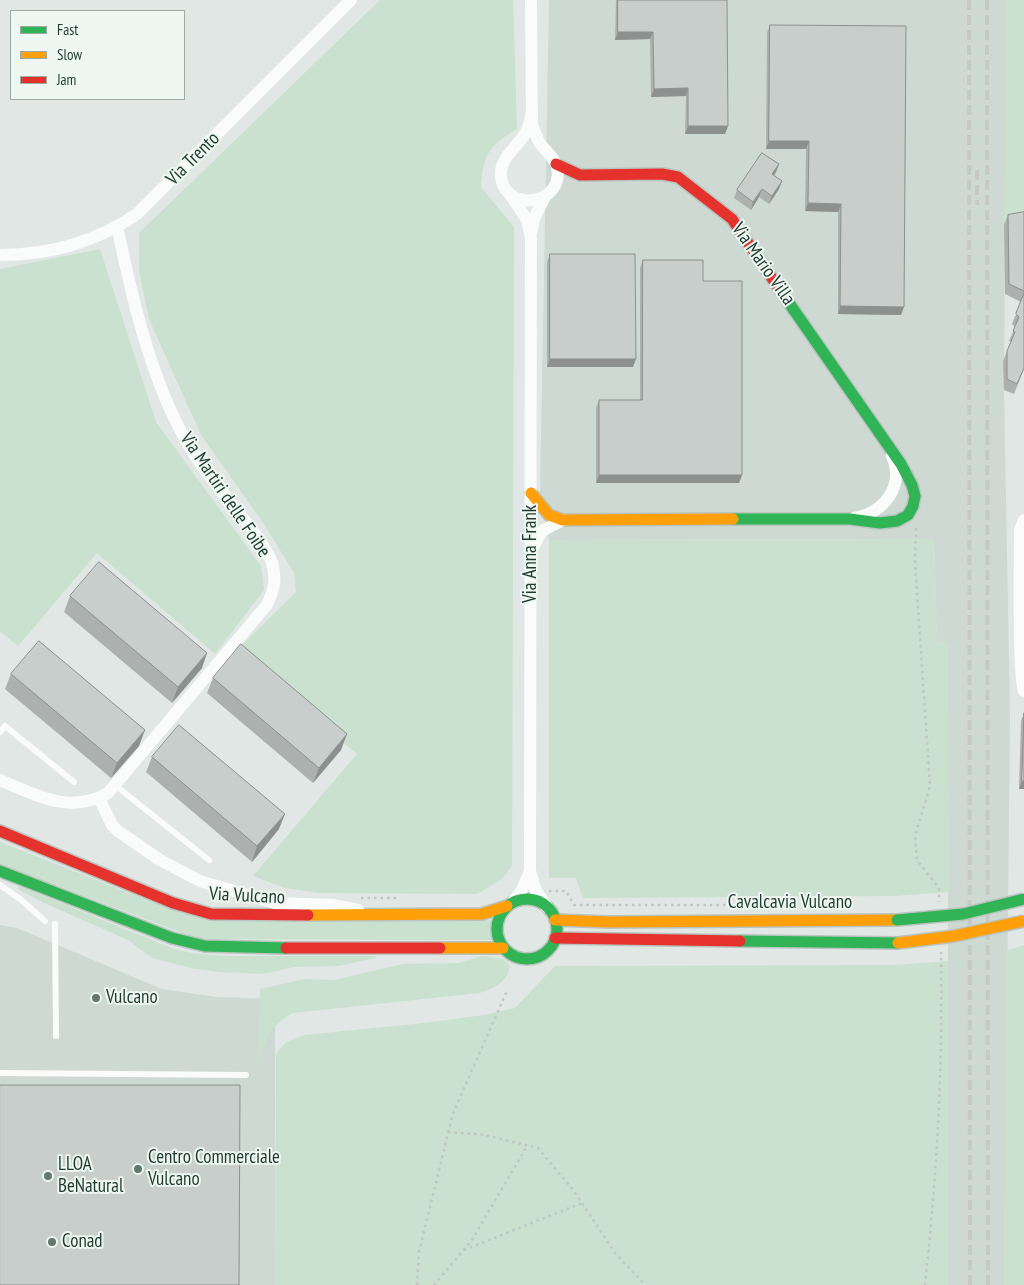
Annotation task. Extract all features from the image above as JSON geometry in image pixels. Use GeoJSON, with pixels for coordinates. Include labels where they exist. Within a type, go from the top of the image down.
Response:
{"type":"FeatureCollection","features":[{"type":"Feature","properties":{"kind":"main road","name":"Via Mario Villa"},"geometry":{"type":"LineString","coordinates":[[556,164],[564,170],[580,175],[662,174],[678,177],[732,220],[909,475],[915,495],[914,504],[905,517],[886,523],[850,519],[563,520]]}},
{"type":"Feature","properties":{"kind":"main road"},"geometry":{"type":"LineString","coordinates":[[531,493],[549,515],[563,520]]}},
{"type":"Feature","properties":{"kind":"main road","name":"Via Vulcano"},"geometry":{"type":"LineString","coordinates":[[0,832],[80,866],[194,910],[231,916],[482,914],[510,904]]}},
{"type":"Feature","properties":{"kind":"main road"},"geometry":{"type":"LineString","coordinates":[[0,871],[172,938],[205,946],[503,948]]}},
{"type":"Feature","properties":{"kind":"main road"},"geometry":{"type":"LineString","coordinates":[[527,899],[541,903],[547,908],[555,920],[555,938],[546,952],[532,959],[518,958],[503,948],[498,938],[497,926],[500,915],[510,904],[527,899]]}},
{"type":"Feature","properties":{"kind":"main road","name":"Cavalcavia Vulcano"},"geometry":{"type":"LineString","coordinates":[[555,920],[609,922],[897,920],[963,914],[1024,899]]}},
{"type":"Feature","properties":{"kind":"main road","name":"Cavalcavia Vulcano"},"geometry":{"type":"LineString","coordinates":[[555,938],[898,943],[962,935],[1024,921]]}},
{"type":"Feature","properties":{"kind":"street","name":"Via Trento"},"geometry":{"type":"LineString","coordinates":[[0,255],[25,254],[61,248],[89,239],[137,214],[352,0]]}},
{"type":"Feature","properties":{"kind":"street"},"geometry":{"type":"LineString","coordinates":[[531,0],[531,115],[527,133],[504,160],[501,169],[501,178],[510,194],[527,202],[548,194],[558,174],[556,164],[535,133],[531,115]]}},
{"type":"Feature","properties":{"kind":"street"},"geometry":{"type":"LineString","coordinates":[[515,149],[527,145],[545,150]]}},
{"type":"Feature","properties":{"kind":"street","name":"Via Mario Villa"},"geometry":{"type":"LineString","coordinates":[[548,194],[565,180],[580,175]]}},
{"type":"Feature","properties":{"kind":"street","name":"Via Anna Frank"},"geometry":{"type":"LineString","coordinates":[[510,194],[527,220],[531,238]]}},
{"type":"Feature","properties":{"kind":"street","name":"Via Anna Frank"},"geometry":{"type":"LineString","coordinates":[[547,908],[536,891],[530,870],[530,551],[531,238],[535,216],[548,194]]}},
{"type":"Feature","properties":{"kind":"street","name":"Via Martiri delle Foibe"},"geometry":{"type":"LineString","coordinates":[[0,780],[57,803],[78,803],[99,798],[116,786],[266,606],[273,595],[276,581],[274,568],[264,546],[205,470],[171,411],[140,322],[117,226]]}},
{"type":"Feature","properties":{"kind":"street","name":"Via Mario Villa"},"geometry":{"type":"LineString","coordinates":[[850,519],[876,510],[888,500],[892,492],[896,467],[888,447]]}},
{"type":"Feature","properties":{"kind":"street","name":"Via Mario Villa"},"geometry":{"type":"LineString","coordinates":[[530,551],[542,531],[563,520]]}},
{"type":"Feature","properties":{"kind":"street"},"geometry":{"type":"LineString","coordinates":[[1024,520],[1020,530],[1020,663],[1021,688],[1024,691]]}},
{"type":"Feature","properties":{"kind":"street"},"geometry":{"type":"LineString","coordinates":[[99,798],[112,825],[118,831],[166,864],[200,881],[275,903],[346,907],[372,915]]}},
{"type":"Feature","properties":{"kind":"street","name":"Via Anna Frank"},"geometry":{"type":"LineString","coordinates":[[510,904],[522,890],[530,870]]}},
{"type":"Feature","properties":{"kind":"lane"},"geometry":{"type":"LineString","coordinates":[[0,732],[5,726],[74,782]]}},
{"type":"Feature","properties":{"kind":"lane"},"geometry":{"type":"LineString","coordinates":[[116,786],[209,860]]}},
{"type":"Feature","properties":{"kind":"lane"},"geometry":{"type":"LineString","coordinates":[[0,885],[45,920]]}},
{"type":"Feature","properties":{"kind":"lane"},"geometry":{"type":"LineString","coordinates":[[55,924],[56,1036]]}},
{"type":"Feature","properties":{"kind":"lane"},"geometry":{"type":"LineString","coordinates":[[0,1073],[246,1075]]}},
{"type":"Feature","properties":{"kind":"path"},"geometry":{"type":"LineString","coordinates":[[545,890],[566,891],[574,905],[780,905]]}},
{"type":"Feature","properties":{"kind":"path"},"geometry":{"type":"LineString","coordinates":[[359,898],[407,898]]}},
{"type":"Feature","properties":{"kind":"path"},"geometry":{"type":"LineString","coordinates":[[417,1285],[419,1252],[453,1113],[507,991]]}},
{"type":"Feature","properties":{"kind":"path"},"geometry":{"type":"LineString","coordinates":[[448,1132],[485,1135],[538,1148],[582,1203],[615,1253],[645,1285]]}},
{"type":"Feature","properties":{"kind":"path"},"geometry":{"type":"LineString","coordinates":[[434,1285],[472,1240],[527,1146]]}},
{"type":"Feature","properties":{"kind":"path"},"geometry":{"type":"LineString","coordinates":[[463,1251],[582,1203]]}},
{"type":"Feature","properties":{"kind":"shaded area"},"geometry":{"type":"Polygon","coordinates":[[[549,0],[1006,0],[1004,390],[1010,718],[1004,1285],[948,1285],[948,642],[937,642],[934,539],[549,540],[540,495],[549,0]]]}},
{"type":"Feature","properties":{"kind":"shaded area","name":"Centro Commerciale Vulcano"},"geometry":{"type":"Polygon","coordinates":[[[0,925],[17,928],[162,989],[216,997],[275,999],[275,1285],[0,1285],[0,925]]]}},
{"type":"Feature","properties":{"kind":"green space"},"geometry":{"type":"Polygon","coordinates":[[[380,0],[513,0],[517,129],[500,141],[489,152],[484,166],[481,187],[514,227],[512,866],[502,879],[477,894],[319,893],[285,888],[253,876],[357,754],[236,651],[296,592],[294,573],[264,524],[201,435],[149,319],[139,270],[139,233],[380,0]]]}},
{"type":"Feature","properties":{"kind":"green space"},"geometry":{"type":"Polygon","coordinates":[[[1006,0],[1024,0],[1024,222],[1004,225],[1006,0]]]}},
{"type":"Feature","properties":{"kind":"green space"},"geometry":{"type":"Polygon","coordinates":[[[100,249],[156,422],[261,566],[264,590],[215,654],[97,553],[18,646],[0,631],[0,269],[100,249]]]}},
{"type":"Feature","properties":{"kind":"green space"},"geometry":{"type":"Polygon","coordinates":[[[934,539],[937,642],[948,641],[949,892],[894,896],[583,898],[576,878],[549,878],[549,540],[934,539]]]}},
{"type":"Feature","properties":{"kind":"green space"},"geometry":{"type":"Polygon","coordinates":[[[0,842],[167,908],[222,920],[494,920],[494,940],[199,939],[0,864],[0,842]]]}},
{"type":"Feature","properties":{"kind":"green space"},"geometry":{"type":"Polygon","coordinates":[[[19,886],[174,949],[192,953],[224,956],[376,956],[375,958],[338,966],[294,967],[263,974],[219,972],[191,968],[152,958],[128,940],[42,902],[18,889],[19,886]]]}},
{"type":"Feature","properties":{"kind":"green space"},"geometry":{"type":"Polygon","coordinates":[[[1024,945],[1024,1285],[1004,1285],[1006,951],[1024,945]]]}},
{"type":"Feature","properties":{"kind":"green space"},"geometry":{"type":"Polygon","coordinates":[[[482,956],[503,959],[510,966],[503,981],[494,987],[479,993],[293,1013],[279,1023],[269,1035],[258,1066],[260,989],[304,979],[334,980],[403,964],[459,963],[482,956]]]}},
{"type":"Feature","properties":{"kind":"green space"},"geometry":{"type":"Polygon","coordinates":[[[948,961],[948,1285],[275,1285],[276,1054],[285,1043],[304,1035],[424,1023],[484,1015],[515,1008],[555,966],[896,965],[948,961]]]}},
{"type":"Feature","properties":{"kind":"building"},"geometry":{"type":"Polygon","coordinates":[[[618,0],[727,0],[728,126],[688,126],[688,88],[654,89],[653,32],[618,32],[618,0]]]}},
{"type":"Feature","properties":{"kind":"building"},"geometry":{"type":"Polygon","coordinates":[[[770,25],[906,26],[904,307],[840,306],[841,204],[808,203],[809,141],[769,141],[770,25]]]}},
{"type":"Feature","properties":{"kind":"building"},"geometry":{"type":"Polygon","coordinates":[[[762,153],[779,164],[772,174],[782,181],[772,196],[762,189],[753,202],[737,190],[762,153]]]}},
{"type":"Feature","properties":{"kind":"building"},"geometry":{"type":"Polygon","coordinates":[[[1024,212],[1024,291],[1009,284],[1008,215],[1024,212]]]}},
{"type":"Feature","properties":{"kind":"building"},"geometry":{"type":"Polygon","coordinates":[[[550,254],[635,254],[636,359],[550,359],[550,254]]]}},
{"type":"Feature","properties":{"kind":"building"},"geometry":{"type":"Polygon","coordinates":[[[643,260],[703,260],[703,281],[742,281],[742,475],[599,475],[599,400],[642,400],[643,260]]]}},
{"type":"Feature","properties":{"kind":"building"},"geometry":{"type":"Polygon","coordinates":[[[1024,293],[1024,368],[1017,384],[1007,379],[1007,351],[1015,332],[1013,331],[1019,317],[1016,314],[1024,293]]]}},
{"type":"Feature","properties":{"kind":"building"},"geometry":{"type":"Polygon","coordinates":[[[99,562],[207,653],[178,687],[70,596],[99,562]]]}},
{"type":"Feature","properties":{"kind":"building"},"geometry":{"type":"Polygon","coordinates":[[[39,641],[145,730],[117,763],[11,674],[39,641]]]}},
{"type":"Feature","properties":{"kind":"building"},"geometry":{"type":"Polygon","coordinates":[[[241,644],[347,734],[319,768],[213,678],[241,644]]]}},
{"type":"Feature","properties":{"kind":"building"},"geometry":{"type":"Polygon","coordinates":[[[1024,713],[1024,781],[1022,781],[1024,713]]]}},
{"type":"Feature","properties":{"kind":"building"},"geometry":{"type":"Polygon","coordinates":[[[179,725],[285,814],[257,846],[152,757],[179,725]]]}},
{"type":"Feature","properties":{"kind":"building"},"geometry":{"type":"Polygon","coordinates":[[[0,1085],[240,1085],[239,1285],[0,1285],[0,1085]]]}},
{"type":"Feature","properties":{"kind":"railway"},"geometry":{"type":"LineString","coordinates":[[969,0],[970,1285]]}},
{"type":"Feature","properties":{"kind":"railway"},"geometry":{"type":"LineString","coordinates":[[987,0],[988,1285]]}},
{"type":"Feature","properties":{"kind":"railway"},"geometry":{"type":"LineString","coordinates":[[977,170],[977,205]]}},
{"type":"Feature","properties":{"kind":"traffic: fast"},"geometry":{"type":"LineString","coordinates":[[733,519],[850,519],[880,523],[897,521],[908,515],[913,506],[915,496],[912,485],[901,464],[782,293]]}},
{"type":"Feature","properties":{"kind":"traffic: fast"},"geometry":{"type":"LineString","coordinates":[[0,871],[172,938],[205,946],[286,948]]}},
{"type":"Feature","properties":{"kind":"traffic: fast"},"geometry":{"type":"LineString","coordinates":[[527,899],[544,904],[552,912],[557,929],[552,946],[544,954],[527,959],[510,954],[502,946],[497,929],[502,912],[510,904],[527,899]]}},
{"type":"Feature","properties":{"kind":"traffic: fast"},"geometry":{"type":"LineString","coordinates":[[897,920],[963,914],[1024,899]]}},
{"type":"Feature","properties":{"kind":"traffic: fast"},"geometry":{"type":"LineString","coordinates":[[740,941],[898,943]]}},
{"type":"Feature","properties":{"kind":"traffic: slow"},"geometry":{"type":"LineString","coordinates":[[531,493],[549,515],[563,520],[733,519]]}},
{"type":"Feature","properties":{"kind":"traffic: slow"},"geometry":{"type":"LineString","coordinates":[[308,915],[482,914],[507,906]]}},
{"type":"Feature","properties":{"kind":"traffic: slow"},"geometry":{"type":"LineString","coordinates":[[555,920],[609,922],[897,920]]}},
{"type":"Feature","properties":{"kind":"traffic: slow"},"geometry":{"type":"LineString","coordinates":[[898,943],[954,936],[1024,921]]}},
{"type":"Feature","properties":{"kind":"traffic: slow"},"geometry":{"type":"LineString","coordinates":[[440,948],[503,948]]}},
{"type":"Feature","properties":{"kind":"traffic: jam"},"geometry":{"type":"LineString","coordinates":[[556,164],[580,175],[662,174],[678,177],[732,219],[782,293]]}},
{"type":"Feature","properties":{"kind":"traffic: jam"},"geometry":{"type":"LineString","coordinates":[[0,831],[173,903],[211,914],[308,915]]}},
{"type":"Feature","properties":{"kind":"traffic: jam"},"geometry":{"type":"LineString","coordinates":[[555,938],[740,941]]}},
{"type":"Feature","properties":{"kind":"traffic: jam"},"geometry":{"type":"LineString","coordinates":[[286,948],[440,948]]}},
{"type":"Feature","properties":{"kind":"place","name":"Vulcano"},"geometry":{"type":"Point","coordinates":[96,998]}},
{"type":"Feature","properties":{"kind":"place","name":"Centro Commerciale Vulcano"},"geometry":{"type":"Point","coordinates":[138,1169]}},
{"type":"Feature","properties":{"kind":"place","name":"LLOA BeNatural"},"geometry":{"type":"Point","coordinates":[48,1176]}},
{"type":"Feature","properties":{"kind":"place","name":"Conad"},"geometry":{"type":"Point","coordinates":[52,1242]}}]}
